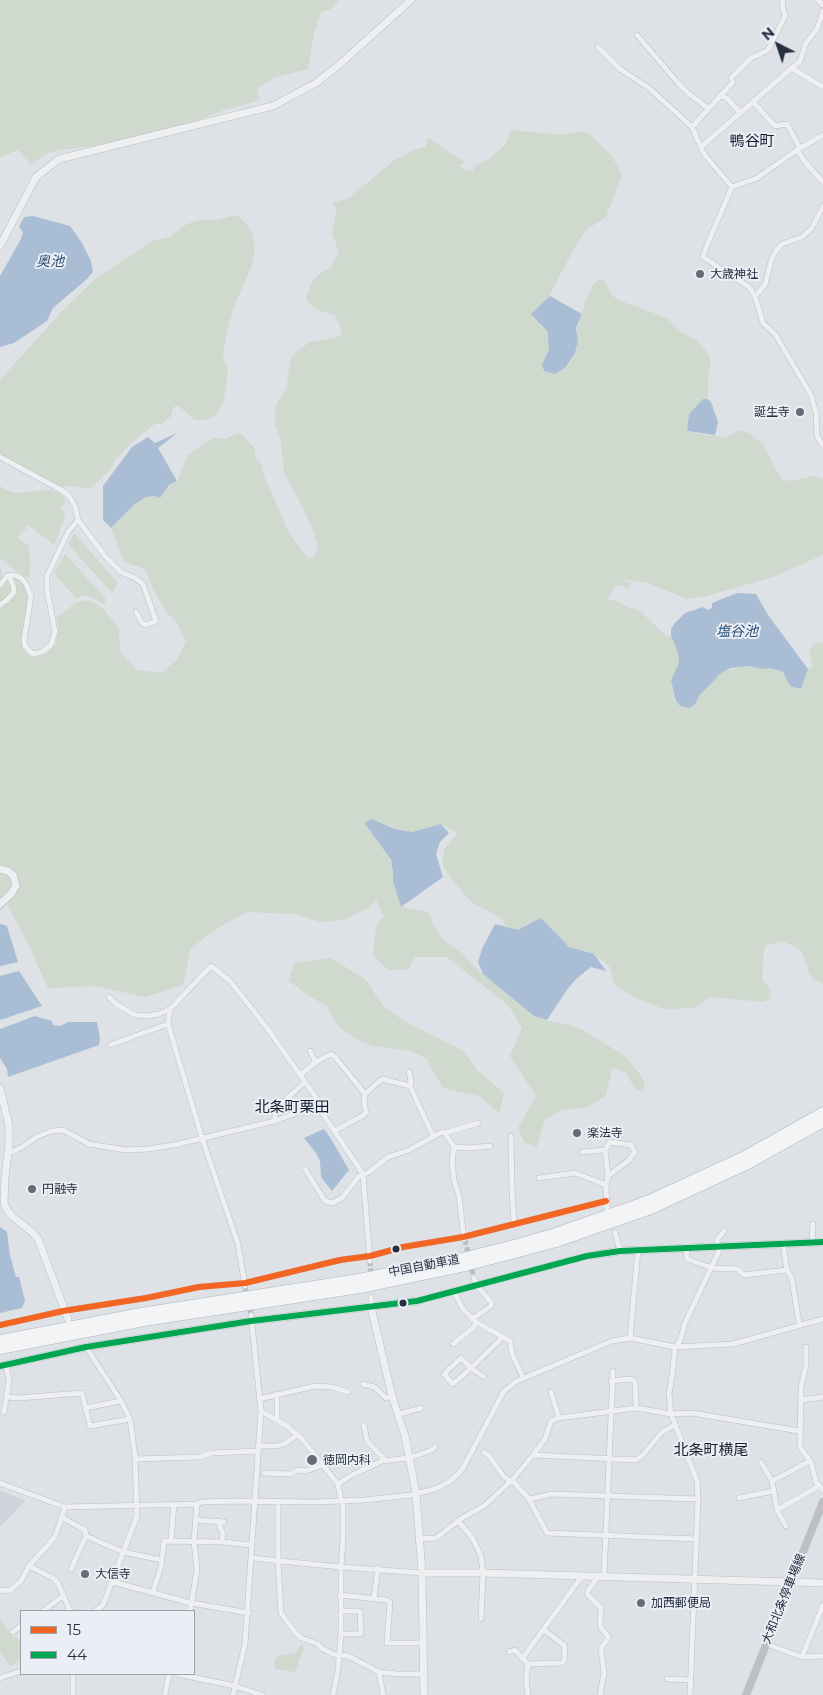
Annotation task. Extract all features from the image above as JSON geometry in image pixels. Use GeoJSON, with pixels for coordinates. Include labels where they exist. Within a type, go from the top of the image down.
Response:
{"type":"FeatureCollection","features":[{"type":"Feature","properties":{"kind":"highway","name":"中国自動車道"},"geometry":{"type":"LineString","coordinates":[[0,1340],[141,1313],[359,1278],[462,1258],[519,1244],[647,1201],[743,1157],[823,1112]]}},
{"type":"Feature","properties":{"kind":"highway","name":"中国自動車道"},"geometry":{"type":"LineString","coordinates":[[0,1349],[144,1321],[360,1288],[465,1266],[556,1242],[651,1208],[748,1164],[823,1122]]}},
{"type":"Feature","properties":{"kind":"main road","name":"大和北条停車場線"},"geometry":{"type":"LineString","coordinates":[[746,1695],[823,1502]]}},
{"type":"Feature","properties":{"kind":"street"},"geometry":{"type":"LineString","coordinates":[[0,246],[36,177],[58,159],[273,106],[322,79],[412,0]]}},
{"type":"Feature","properties":{"kind":"street"},"geometry":{"type":"LineString","coordinates":[[692,127],[732,82],[731,78],[751,58],[768,50],[785,16],[783,0]]}},
{"type":"Feature","properties":{"kind":"street"},"geometry":{"type":"LineString","coordinates":[[818,0],[823,5]]}},
{"type":"Feature","properties":{"kind":"street"},"geometry":{"type":"LineString","coordinates":[[701,147],[800,61],[806,43],[817,29],[823,11]]}},
{"type":"Feature","properties":{"kind":"street"},"geometry":{"type":"LineString","coordinates":[[637,35],[678,83],[708,108]]}},
{"type":"Feature","properties":{"kind":"street"},"geometry":{"type":"LineString","coordinates":[[598,47],[620,69],[649,88],[692,127],[704,154],[732,187]]}},
{"type":"Feature","properties":{"kind":"street"},"geometry":{"type":"LineString","coordinates":[[793,68],[823,87]]}},
{"type":"Feature","properties":{"kind":"street"},"geometry":{"type":"LineString","coordinates":[[720,94],[728,99],[740,113]]}},
{"type":"Feature","properties":{"kind":"street"},"geometry":{"type":"LineString","coordinates":[[753,102],[774,126],[787,124],[805,162],[823,182]]}},
{"type":"Feature","properties":{"kind":"street"},"geometry":{"type":"LineString","coordinates":[[823,135],[798,149],[757,178],[732,187],[703,257],[749,287],[756,296],[763,323],[775,334],[811,395],[816,413],[817,436],[823,446]]}},
{"type":"Feature","properties":{"kind":"street"},"geometry":{"type":"LineString","coordinates":[[756,296],[765,285],[775,252],[782,244],[802,237],[812,228],[823,206]]}},
{"type":"Feature","properties":{"kind":"street"},"geometry":{"type":"LineString","coordinates":[[0,457],[69,496],[75,506],[78,520],[105,556],[121,572],[143,584],[156,621],[146,625],[139,619],[136,612]]}},
{"type":"Feature","properties":{"kind":"street"},"geometry":{"type":"LineString","coordinates":[[0,585],[7,576],[14,574],[26,584],[31,596],[24,640],[25,646],[33,654],[42,652],[51,644],[55,632],[47,589],[47,576],[68,532],[78,520]]}},
{"type":"Feature","properties":{"kind":"street"},"geometry":{"type":"LineString","coordinates":[[0,605],[14,592],[9,576]]}},
{"type":"Feature","properties":{"kind":"street"},"geometry":{"type":"LineString","coordinates":[[0,869],[8,871],[13,875],[16,886],[11,894],[0,904]]}},
{"type":"Feature","properties":{"kind":"street"},"geometry":{"type":"LineString","coordinates":[[108,997],[135,1015],[146,1016],[159,1014],[170,1009],[211,966],[230,981],[268,1028],[317,1099],[317,1105],[363,1174],[370,1258]]}},
{"type":"Feature","properties":{"kind":"street"},"geometry":{"type":"LineString","coordinates":[[170,1009],[168,1024],[202,1138],[236,1240],[245,1284]]}},
{"type":"Feature","properties":{"kind":"street"},"geometry":{"type":"LineString","coordinates":[[110,1045],[168,1024]]}},
{"type":"Feature","properties":{"kind":"street"},"geometry":{"type":"LineString","coordinates":[[310,1051],[316,1063]]}},
{"type":"Feature","properties":{"kind":"street"},"geometry":{"type":"LineString","coordinates":[[300,1075],[331,1054],[365,1094]]}},
{"type":"Feature","properties":{"kind":"street"},"geometry":{"type":"LineString","coordinates":[[380,1072],[382,1079]]}},
{"type":"Feature","properties":{"kind":"street"},"geometry":{"type":"LineString","coordinates":[[409,1072],[410,1086],[433,1136]]}},
{"type":"Feature","properties":{"kind":"street"},"geometry":{"type":"LineString","coordinates":[[334,1131],[364,1115],[366,1112],[365,1094],[382,1079]]}},
{"type":"Feature","properties":{"kind":"street"},"geometry":{"type":"LineString","coordinates":[[382,1079],[410,1086]]}},
{"type":"Feature","properties":{"kind":"street"},"geometry":{"type":"LineString","coordinates":[[275,1121],[275,1115],[282,1104],[305,1082]]}},
{"type":"Feature","properties":{"kind":"street"},"geometry":{"type":"LineString","coordinates":[[0,1088],[9,1126],[9,1153],[5,1176],[4,1202],[13,1218],[38,1239],[63,1311],[68,1319]]}},
{"type":"Feature","properties":{"kind":"street"},"geometry":{"type":"LineString","coordinates":[[9,1153],[22,1148],[38,1136],[52,1131],[64,1130],[89,1144],[126,1150],[148,1149],[275,1121],[317,1105]]}},
{"type":"Feature","properties":{"kind":"street"},"geometry":{"type":"LineString","coordinates":[[305,1169],[325,1201],[332,1203],[342,1198],[358,1177],[388,1157],[409,1150],[442,1132],[445,1133],[478,1123]]}},
{"type":"Feature","properties":{"kind":"street"},"geometry":{"type":"LineString","coordinates":[[445,1133],[454,1147],[452,1162],[454,1180],[459,1196],[464,1239]]}},
{"type":"Feature","properties":{"kind":"street"},"geometry":{"type":"LineString","coordinates":[[511,1136],[514,1224]]}},
{"type":"Feature","properties":{"kind":"street"},"geometry":{"type":"LineString","coordinates":[[607,1208],[606,1185],[608,1176],[605,1150],[610,1142],[631,1145],[635,1152],[629,1160],[608,1176]]}},
{"type":"Feature","properties":{"kind":"street"},"geometry":{"type":"LineString","coordinates":[[454,1147],[490,1146]]}},
{"type":"Feature","properties":{"kind":"street"},"geometry":{"type":"LineString","coordinates":[[582,1152],[605,1150]]}},
{"type":"Feature","properties":{"kind":"street"},"geometry":{"type":"LineString","coordinates":[[539,1178],[575,1173],[606,1185]]}},
{"type":"Feature","properties":{"kind":"street"},"geometry":{"type":"LineString","coordinates":[[0,1325],[63,1311],[146,1298],[199,1287],[245,1284],[340,1260],[370,1258],[403,1247],[464,1239],[514,1224],[606,1201]]}},
{"type":"Feature","properties":{"kind":"street"},"geometry":{"type":"LineString","coordinates":[[812,1242],[813,1224]]}},
{"type":"Feature","properties":{"kind":"street"},"geometry":{"type":"LineString","coordinates":[[690,1695],[697,1539],[697,1482],[671,1414],[669,1394],[675,1347],[680,1341],[686,1322],[712,1268],[719,1251],[717,1240],[724,1231]]}},
{"type":"Feature","properties":{"kind":"street"},"geometry":{"type":"LineString","coordinates":[[614,1232],[620,1251]]}},
{"type":"Feature","properties":{"kind":"street"},"geometry":{"type":"LineString","coordinates":[[4,1412],[9,1380],[3,1365],[86,1347],[251,1318],[417,1301],[588,1256],[620,1251],[823,1242]]}},
{"type":"Feature","properties":{"kind":"street"},"geometry":{"type":"LineString","coordinates":[[783,1243],[787,1270],[792,1279],[800,1323]]}},
{"type":"Feature","properties":{"kind":"street"},"geometry":{"type":"LineString","coordinates":[[686,1248],[687,1259],[712,1268],[738,1269],[744,1275],[787,1270]]}},
{"type":"Feature","properties":{"kind":"street"},"geometry":{"type":"LineString","coordinates":[[630,1338],[638,1250]]}},
{"type":"Feature","properties":{"kind":"street"},"geometry":{"type":"LineString","coordinates":[[474,1278],[477,1286],[492,1303],[474,1320]]}},
{"type":"Feature","properties":{"kind":"street"},"geometry":{"type":"LineString","coordinates":[[454,1292],[463,1309],[474,1320],[510,1341],[512,1354],[522,1374]]}},
{"type":"Feature","properties":{"kind":"street"},"geometry":{"type":"LineString","coordinates":[[787,1298],[795,1296]]}},
{"type":"Feature","properties":{"kind":"street"},"geometry":{"type":"LineString","coordinates":[[371,1297],[371,1307],[392,1396],[399,1414],[416,1493],[422,1573],[424,1695]]}},
{"type":"Feature","properties":{"kind":"street"},"geometry":{"type":"LineString","coordinates":[[233,1695],[246,1644],[261,1411],[251,1318]]}},
{"type":"Feature","properties":{"kind":"street"},"geometry":{"type":"LineString","coordinates":[[0,1483],[65,1507],[255,1501],[298,1503],[380,1499],[416,1493],[435,1489],[449,1482],[457,1475],[463,1468],[504,1391],[510,1385],[612,1341],[630,1338],[675,1347],[733,1344],[823,1319]]}},
{"type":"Feature","properties":{"kind":"street"},"geometry":{"type":"LineString","coordinates":[[453,1344],[474,1327],[474,1320]]}},
{"type":"Feature","properties":{"kind":"street"},"geometry":{"type":"LineString","coordinates":[[484,1378],[471,1368],[461,1358],[444,1374],[454,1384],[471,1368],[503,1336]]}},
{"type":"Feature","properties":{"kind":"street"},"geometry":{"type":"LineString","coordinates":[[80,1338],[121,1401],[130,1419],[135,1459],[137,1516],[113,1582],[103,1605],[96,1610]]}},
{"type":"Feature","properties":{"kind":"street"},"geometry":{"type":"LineString","coordinates":[[777,1510],[821,1488],[816,1482],[810,1461],[800,1447],[801,1387],[807,1360],[806,1347]]}},
{"type":"Feature","properties":{"kind":"street"},"geometry":{"type":"LineString","coordinates":[[604,1576],[612,1372]]}},
{"type":"Feature","properties":{"kind":"street"},"geometry":{"type":"LineString","coordinates":[[611,1380],[632,1379],[636,1382],[636,1408]]}},
{"type":"Feature","properties":{"kind":"street"},"geometry":{"type":"LineString","coordinates":[[363,1384],[374,1387],[386,1398],[392,1396]]}},
{"type":"Feature","properties":{"kind":"street"},"geometry":{"type":"LineString","coordinates":[[259,1399],[315,1386],[332,1387],[348,1392]]}},
{"type":"Feature","properties":{"kind":"street"},"geometry":{"type":"LineString","coordinates":[[551,1392],[559,1418]]}},
{"type":"Feature","properties":{"kind":"street"},"geometry":{"type":"LineString","coordinates":[[6,1397],[18,1398],[82,1393],[90,1426],[130,1419]]}},
{"type":"Feature","properties":{"kind":"street"},"geometry":{"type":"LineString","coordinates":[[276,1420],[277,1394]]}},
{"type":"Feature","properties":{"kind":"street"},"geometry":{"type":"LineString","coordinates":[[802,1400],[823,1397]]}},
{"type":"Feature","properties":{"kind":"street"},"geometry":{"type":"LineString","coordinates":[[85,1408],[121,1401]]}},
{"type":"Feature","properties":{"kind":"street"},"geometry":{"type":"LineString","coordinates":[[399,1414],[421,1408]]}},
{"type":"Feature","properties":{"kind":"street"},"geometry":{"type":"LineString","coordinates":[[418,1539],[436,1538],[458,1521],[484,1506],[511,1481],[533,1456],[545,1439],[551,1421],[559,1418],[636,1408],[671,1414],[692,1413],[799,1431]]}},
{"type":"Feature","properties":{"kind":"street"},"geometry":{"type":"LineString","coordinates":[[261,1411],[288,1426],[297,1434],[338,1484],[342,1501],[344,1539],[340,1595],[341,1634],[333,1695]]}},
{"type":"Feature","properties":{"kind":"street"},"geometry":{"type":"LineString","coordinates":[[364,1425],[367,1441],[386,1462]]}},
{"type":"Feature","properties":{"kind":"street"},"geometry":{"type":"LineString","coordinates":[[533,1456],[636,1460],[643,1455],[662,1432],[675,1425]]}},
{"type":"Feature","properties":{"kind":"street"},"geometry":{"type":"LineString","coordinates":[[135,1459],[199,1457],[212,1453],[277,1446],[286,1443],[297,1434]]}},
{"type":"Feature","properties":{"kind":"street"},"geometry":{"type":"LineString","coordinates":[[338,1484],[352,1474],[382,1461],[409,1458],[435,1448]]}},
{"type":"Feature","properties":{"kind":"street"},"geometry":{"type":"LineString","coordinates":[[484,1452],[490,1457],[504,1477],[511,1481],[529,1499],[547,1533],[697,1539]]}},
{"type":"Feature","properties":{"kind":"street"},"geometry":{"type":"LineString","coordinates":[[772,1481],[810,1461]]}},
{"type":"Feature","properties":{"kind":"street"},"geometry":{"type":"LineString","coordinates":[[761,1462],[772,1481],[777,1510],[786,1526]]}},
{"type":"Feature","properties":{"kind":"street"},"geometry":{"type":"LineString","coordinates":[[264,1473],[291,1474],[298,1470],[306,1471],[323,1465]]}},
{"type":"Feature","properties":{"kind":"street"},"geometry":{"type":"LineString","coordinates":[[739,1498],[773,1491]]}},
{"type":"Feature","properties":{"kind":"street"},"geometry":{"type":"LineString","coordinates":[[529,1499],[552,1494],[698,1499]]}},
{"type":"Feature","properties":{"kind":"street"},"geometry":{"type":"LineString","coordinates":[[278,1501],[278,1561],[281,1613],[301,1638],[318,1644],[321,1648],[333,1654],[354,1658],[379,1672],[423,1674]]}},
{"type":"Feature","properties":{"kind":"street"},"geometry":{"type":"LineString","coordinates":[[171,1540],[174,1504]]}},
{"type":"Feature","properties":{"kind":"street"},"geometry":{"type":"LineString","coordinates":[[190,1610],[197,1570],[194,1541],[197,1504]]}},
{"type":"Feature","properties":{"kind":"street"},"geometry":{"type":"LineString","coordinates":[[0,1590],[9,1591],[21,1581],[29,1566],[55,1536],[65,1507]]}},
{"type":"Feature","properties":{"kind":"street"},"geometry":{"type":"LineString","coordinates":[[62,1517],[85,1530],[86,1536],[71,1569]]}},
{"type":"Feature","properties":{"kind":"street"},"geometry":{"type":"LineString","coordinates":[[196,1520],[222,1521],[220,1528],[222,1542]]}},
{"type":"Feature","properties":{"kind":"street"},"geometry":{"type":"LineString","coordinates":[[458,1521],[472,1538],[481,1556],[483,1572],[481,1619]]}},
{"type":"Feature","properties":{"kind":"street"},"geometry":{"type":"LineString","coordinates":[[86,1536],[123,1552],[162,1560]]}},
{"type":"Feature","properties":{"kind":"street"},"geometry":{"type":"LineString","coordinates":[[153,1592],[162,1560],[164,1541],[222,1542],[251,1545]]}},
{"type":"Feature","properties":{"kind":"street"},"geometry":{"type":"LineString","coordinates":[[251,1558],[422,1573],[483,1572],[823,1583]]}},
{"type":"Feature","properties":{"kind":"street"},"geometry":{"type":"LineString","coordinates":[[29,1566],[53,1578],[58,1583],[70,1610]]}},
{"type":"Feature","properties":{"kind":"street"},"geometry":{"type":"LineString","coordinates":[[374,1598],[378,1568]]}},
{"type":"Feature","properties":{"kind":"street"},"geometry":{"type":"LineString","coordinates":[[522,1658],[582,1576]]}},
{"type":"Feature","properties":{"kind":"street"},"geometry":{"type":"LineString","coordinates":[[596,1576],[588,1594],[601,1608],[600,1624],[608,1636],[608,1639],[601,1648],[604,1673],[600,1695]]}},
{"type":"Feature","properties":{"kind":"street"},"geometry":{"type":"LineString","coordinates":[[113,1582],[191,1603],[249,1613]]}},
{"type":"Feature","properties":{"kind":"street"},"geometry":{"type":"LineString","coordinates":[[340,1595],[374,1598],[390,1602],[388,1643],[422,1643]]}},
{"type":"Feature","properties":{"kind":"street"},"geometry":{"type":"LineString","coordinates":[[44,1610],[63,1596]]}},
{"type":"Feature","properties":{"kind":"street"},"geometry":{"type":"LineString","coordinates":[[802,1657],[820,1620],[823,1605]]}},
{"type":"Feature","properties":{"kind":"street"},"geometry":{"type":"LineString","coordinates":[[341,1611],[360,1611],[361,1634],[341,1634]]}},
{"type":"Feature","properties":{"kind":"street"},"geometry":{"type":"LineString","coordinates":[[13,1632],[20,1627]]}},
{"type":"Feature","properties":{"kind":"street"},"geometry":{"type":"LineString","coordinates":[[509,1652],[515,1650],[528,1664],[562,1663],[564,1661],[565,1646],[544,1630]]}},
{"type":"Feature","properties":{"kind":"street"},"geometry":{"type":"LineString","coordinates":[[766,1644],[802,1657],[823,1656]]}},
{"type":"Feature","properties":{"kind":"street"},"geometry":{"type":"LineString","coordinates":[[528,1664],[526,1680],[528,1695]]}},
{"type":"Feature","properties":{"kind":"street"},"geometry":{"type":"LineString","coordinates":[[0,1678],[20,1671]]}},
{"type":"Feature","properties":{"kind":"street"},"geometry":{"type":"LineString","coordinates":[[379,1672],[383,1695]]}},
{"type":"Feature","properties":{"kind":"street"},"geometry":{"type":"LineString","coordinates":[[73,1675],[73,1695]]}},
{"type":"Feature","properties":{"kind":"street"},"geometry":{"type":"LineString","coordinates":[[165,1695],[169,1675]]}},
{"type":"Feature","properties":{"kind":"street"},"geometry":{"type":"LineString","coordinates":[[190,1675],[262,1695]]}},
{"type":"Feature","properties":{"kind":"street"},"geometry":{"type":"LineString","coordinates":[[667,1679],[690,1680]]}},
{"type":"Feature","properties":{"kind":"shaded area"},"geometry":{"type":"Polygon","coordinates":[[[0,0],[339,0],[331,9],[321,12],[314,34],[308,69],[275,77],[257,89],[260,100],[224,110],[146,140],[59,150],[45,154],[31,165],[18,150],[0,157],[0,0]]]}},
{"type":"Feature","properties":{"kind":"shaded area"},"geometry":{"type":"Polygon","coordinates":[[[510,130],[561,135],[583,131],[589,134],[612,156],[622,175],[606,217],[586,230],[578,241],[547,300],[531,314],[539,321],[542,328],[546,330],[549,349],[542,365],[544,371],[555,374],[565,368],[572,359],[577,348],[577,328],[587,297],[593,285],[603,279],[612,295],[618,300],[667,318],[681,332],[696,340],[708,353],[711,363],[708,376],[708,399],[701,401],[689,414],[687,431],[724,438],[738,430],[749,433],[763,444],[783,480],[792,481],[813,476],[823,479],[823,555],[773,577],[707,596],[687,599],[648,583],[620,579],[632,583],[627,590],[626,587],[616,585],[607,599],[617,601],[629,608],[640,611],[665,635],[671,637],[678,653],[679,663],[671,681],[674,699],[680,706],[690,708],[721,673],[748,666],[781,671],[790,686],[801,689],[808,669],[813,668],[809,652],[814,644],[823,642],[823,984],[813,979],[803,954],[798,948],[782,941],[765,946],[762,979],[769,987],[771,998],[764,1002],[711,997],[692,1008],[661,1008],[636,998],[615,985],[610,967],[594,954],[569,947],[540,918],[518,930],[507,927],[501,918],[471,902],[448,874],[442,863],[445,848],[456,835],[456,832],[441,824],[413,832],[395,828],[372,819],[365,824],[390,860],[393,881],[401,907],[428,912],[434,926],[444,941],[463,954],[483,975],[533,1016],[570,1025],[585,1031],[626,1057],[641,1076],[645,1085],[642,1091],[636,1090],[626,1073],[612,1068],[606,1095],[588,1107],[562,1110],[545,1119],[537,1147],[524,1142],[518,1128],[536,1096],[510,1056],[522,1028],[509,1006],[447,957],[415,957],[408,970],[390,970],[384,966],[373,956],[376,926],[384,916],[376,900],[369,907],[347,919],[321,922],[295,914],[247,912],[213,931],[191,948],[183,985],[145,997],[95,986],[48,988],[7,904],[0,911],[0,567],[3,576],[12,588],[16,585],[15,578],[22,582],[28,598],[22,647],[28,655],[45,655],[56,644],[58,632],[57,617],[77,602],[89,600],[104,609],[119,630],[120,652],[137,670],[161,673],[176,661],[186,642],[176,621],[167,613],[153,589],[145,569],[124,562],[111,528],[135,504],[146,497],[161,497],[169,486],[177,481],[188,455],[213,438],[225,439],[238,433],[244,436],[255,449],[255,457],[263,466],[261,469],[290,535],[307,557],[312,558],[317,551],[317,544],[302,506],[284,473],[281,442],[275,424],[275,410],[286,389],[291,358],[297,351],[310,342],[338,337],[342,332],[335,315],[321,311],[309,304],[306,299],[311,284],[318,275],[331,267],[339,252],[332,233],[337,209],[332,203],[349,198],[397,158],[404,157],[410,151],[426,147],[426,140],[429,138],[465,163],[459,165],[462,169],[472,171],[474,166],[489,159],[504,146],[510,130]]]}},
{"type":"Feature","properties":{"kind":"shaded area"},"geometry":{"type":"Polygon","coordinates":[[[236,215],[244,221],[252,232],[255,252],[251,267],[233,309],[226,337],[223,355],[228,371],[226,389],[223,403],[215,416],[204,420],[195,420],[177,405],[173,408],[171,416],[161,424],[155,424],[134,440],[115,460],[110,470],[90,489],[70,486],[61,487],[0,454],[0,380],[62,311],[93,281],[153,241],[169,237],[187,224],[199,220],[216,220],[236,215]]]}},
{"type":"Feature","properties":{"kind":"shaded area"},"geometry":{"type":"Polygon","coordinates":[[[0,486],[16,493],[50,490],[60,494],[66,500],[63,506],[60,507],[64,512],[65,518],[54,545],[27,524],[27,528],[17,537],[29,546],[29,578],[16,571],[0,558],[0,486]]]}},
{"type":"Feature","properties":{"kind":"shaded area"},"geometry":{"type":"Polygon","coordinates":[[[74,533],[118,583],[112,593],[68,544],[74,533]]]}},
{"type":"Feature","properties":{"kind":"shaded area"},"geometry":{"type":"Polygon","coordinates":[[[65,554],[106,599],[104,604],[83,595],[76,599],[54,573],[65,554]]]}},
{"type":"Feature","properties":{"kind":"shaded area"},"geometry":{"type":"Polygon","coordinates":[[[331,958],[365,979],[383,1006],[404,1021],[462,1050],[478,1071],[504,1093],[499,1113],[479,1096],[443,1088],[426,1058],[411,1051],[373,1046],[359,1041],[338,1026],[327,1006],[309,996],[289,981],[294,963],[331,958]]]}},
{"type":"Feature","properties":{"kind":"shaded area"},"geometry":{"type":"Polygon","coordinates":[[[0,1490],[25,1501],[0,1527],[0,1490]]]}},
{"type":"Feature","properties":{"kind":"shaded area"},"geometry":{"type":"Polygon","coordinates":[[[0,1620],[14,1638],[16,1636],[20,1642],[20,1660],[10,1666],[0,1652],[0,1620]]]}},
{"type":"Feature","properties":{"kind":"shaded area"},"geometry":{"type":"Polygon","coordinates":[[[302,1644],[304,1648],[295,1672],[275,1669],[275,1659],[278,1656],[296,1653],[302,1644]]]}},
{"type":"Feature","properties":{"kind":"water","name":"奥池"},"geometry":{"type":"Polygon","coordinates":[[[33,216],[70,226],[82,243],[91,261],[93,272],[53,308],[47,321],[14,343],[0,347],[0,276],[21,239],[23,232],[19,227],[24,217],[33,216]]]}},
{"type":"Feature","properties":{"kind":"water"},"geometry":{"type":"Polygon","coordinates":[[[550,296],[582,314],[576,328],[578,341],[575,353],[565,368],[555,374],[544,371],[542,365],[549,349],[547,331],[531,314],[550,296]]]}},
{"type":"Feature","properties":{"kind":"water"},"geometry":{"type":"Polygon","coordinates":[[[703,399],[708,399],[711,402],[718,422],[715,435],[687,431],[689,414],[703,399]]]}},
{"type":"Feature","properties":{"kind":"water"},"geometry":{"type":"Polygon","coordinates":[[[177,433],[158,448],[177,481],[169,485],[161,497],[146,497],[135,504],[111,528],[103,520],[103,486],[132,447],[148,437],[155,443],[177,433]]]}},
{"type":"Feature","properties":{"kind":"water","name":"塩谷池"},"geometry":{"type":"Polygon","coordinates":[[[737,593],[756,594],[768,615],[808,669],[801,689],[790,686],[782,671],[748,666],[731,668],[721,673],[690,708],[680,706],[675,699],[671,680],[679,663],[678,653],[671,636],[674,624],[685,613],[703,607],[708,610],[712,608],[712,603],[737,593]]]}},
{"type":"Feature","properties":{"kind":"water"},"geometry":{"type":"Polygon","coordinates":[[[372,819],[395,829],[412,832],[441,824],[449,833],[440,842],[436,854],[443,877],[401,907],[393,881],[391,860],[365,824],[372,819]]]}},
{"type":"Feature","properties":{"kind":"water"},"geometry":{"type":"Polygon","coordinates":[[[540,918],[569,947],[594,954],[606,971],[591,967],[576,979],[547,1020],[534,1016],[483,974],[478,962],[482,949],[495,924],[518,930],[540,918]]]}},
{"type":"Feature","properties":{"kind":"water"},"geometry":{"type":"Polygon","coordinates":[[[0,924],[7,926],[18,962],[0,966],[0,924]]]}},
{"type":"Feature","properties":{"kind":"water"},"geometry":{"type":"Polygon","coordinates":[[[19,971],[42,1006],[0,1020],[0,976],[19,971]]]}},
{"type":"Feature","properties":{"kind":"water"},"geometry":{"type":"Polygon","coordinates":[[[35,1016],[52,1021],[53,1025],[60,1026],[68,1022],[97,1022],[100,1038],[99,1045],[8,1077],[7,1069],[0,1058],[0,1029],[35,1016]]]}},
{"type":"Feature","properties":{"kind":"water"},"geometry":{"type":"Polygon","coordinates":[[[324,1129],[349,1170],[332,1191],[321,1177],[320,1161],[316,1153],[304,1138],[324,1129]]]}},
{"type":"Feature","properties":{"kind":"water"},"geometry":{"type":"Polygon","coordinates":[[[0,1227],[7,1232],[10,1255],[16,1277],[19,1277],[25,1301],[22,1308],[0,1313],[0,1227]]]}},
{"type":"Feature","properties":{"kind":"tunnel"},"geometry":{"type":"LineString","coordinates":[[465,1240],[474,1278]]}},
{"type":"Feature","properties":{"kind":"tunnel"},"geometry":{"type":"LineString","coordinates":[[370,1261],[371,1276]]}},
{"type":"Feature","properties":{"kind":"tunnel"},"geometry":{"type":"LineString","coordinates":[[245,1286],[251,1315]]}},
{"type":"Feature","properties":{"kind":"transit line","name":"15"},"geometry":{"type":"LineString","coordinates":[[0,1325],[63,1311],[146,1298],[199,1287],[245,1283],[340,1260],[370,1256],[403,1247],[463,1237],[606,1201]]}},
{"type":"Feature","properties":{"kind":"transit line","name":"44"},"geometry":{"type":"LineString","coordinates":[[0,1366],[86,1347],[251,1321],[417,1301],[587,1256],[620,1251],[823,1242]]}},
{"type":"Feature","properties":{"kind":"place","name":"大歳神社"},"geometry":{"type":"Point","coordinates":[700,274]}},
{"type":"Feature","properties":{"kind":"place","name":"誕生寺"},"geometry":{"type":"Point","coordinates":[800,412]}},
{"type":"Feature","properties":{"kind":"place","name":"楽法寺"},"geometry":{"type":"Point","coordinates":[577,1133]}},
{"type":"Feature","properties":{"kind":"place","name":"円融寺"},"geometry":{"type":"Point","coordinates":[32,1189]}},
{"type":"Feature","properties":{"kind":"place","name":"徳岡内科"},"geometry":{"type":"Point","coordinates":[312,1460]}},
{"type":"Feature","properties":{"kind":"place","name":"大信寺"},"geometry":{"type":"Point","coordinates":[85,1574]}},
{"type":"Feature","properties":{"kind":"place","name":"加西郵便局"},"geometry":{"type":"Point","coordinates":[641,1603]}},
{"type":"Feature","properties":{"kind":"district","name":"鴨谷町"},"geometry":{"type":"Point","coordinates":[752,142]}},
{"type":"Feature","properties":{"kind":"district","name":"北条町栗田"},"geometry":{"type":"Point","coordinates":[292,1108]}},
{"type":"Feature","properties":{"kind":"district","name":"北条町横尾"},"geometry":{"type":"Point","coordinates":[711,1451]}}]}
